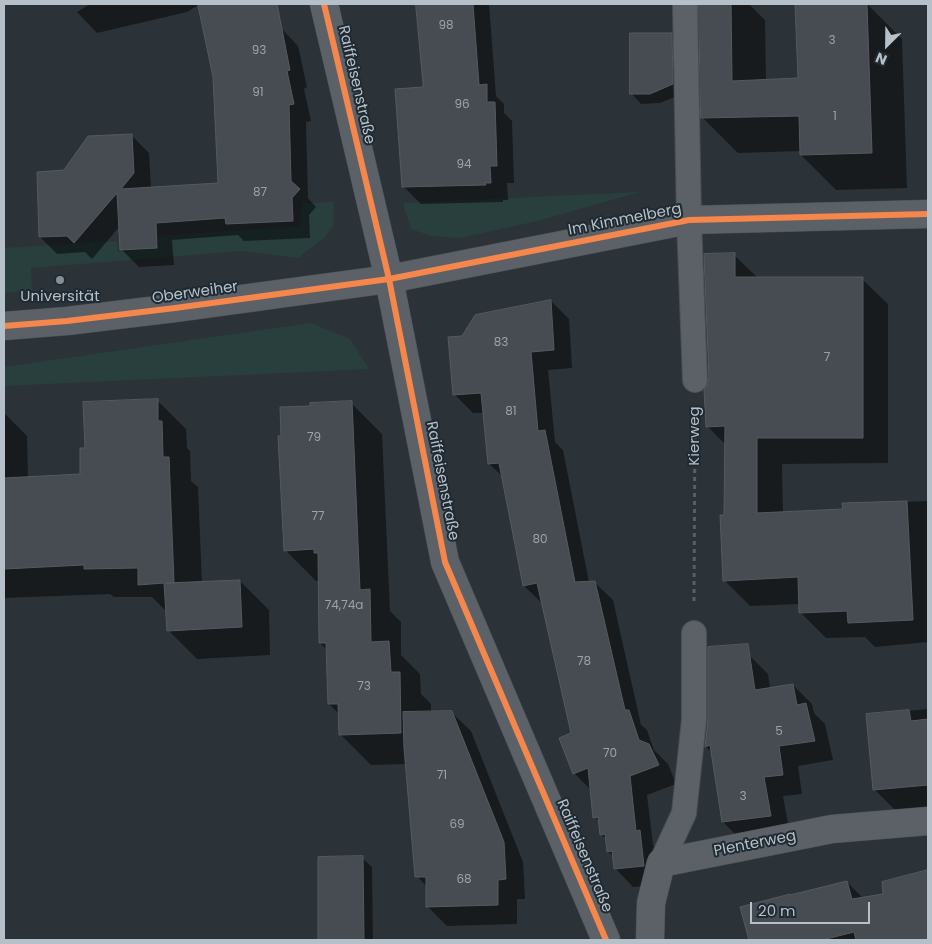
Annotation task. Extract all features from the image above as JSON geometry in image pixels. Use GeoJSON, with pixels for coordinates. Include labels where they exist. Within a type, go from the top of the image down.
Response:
{"type":"FeatureCollection","features":[{"type":"Feature","properties":{"kind":"street","name":"Raiffeisenstraße"},"geometry":{"type":"LineString","coordinates":[[324,4],[389,278],[445,562],[606,940]]}},
{"type":"Feature","properties":{"kind":"street","name":"Im Kimmelberg"},"geometry":{"type":"LineString","coordinates":[[389,278],[689,220],[928,214]]}},
{"type":"Feature","properties":{"kind":"street","name":"Oberweiher"},"geometry":{"type":"LineString","coordinates":[[4,326],[67,321],[175,308],[389,278]]}},
{"type":"Feature","properties":{"kind":"street","name":"Plenterweg"},"geometry":{"type":"LineString","coordinates":[[661,863],[832,829],[928,821]]}},
{"type":"Feature","properties":{"kind":"street"},"geometry":{"type":"LineString","coordinates":[[650,940],[651,903],[661,863]]}},
{"type":"Feature","properties":{"kind":"lane"},"geometry":{"type":"LineString","coordinates":[[685,4],[689,220],[695,380]]}},
{"type":"Feature","properties":{"kind":"lane"},"geometry":{"type":"LineString","coordinates":[[661,863],[684,813],[694,720],[694,633]]}},
{"type":"Feature","properties":{"kind":"green space"},"geometry":{"type":"Polygon","coordinates":[[[640,192],[537,221],[460,238],[431,236],[411,229],[403,203],[640,192]]]}},
{"type":"Feature","properties":{"kind":"green space"},"geometry":{"type":"Polygon","coordinates":[[[334,202],[333,226],[325,237],[298,258],[241,251],[31,268],[32,290],[4,293],[4,248],[117,241],[118,252],[157,248],[157,236],[299,226],[303,203],[334,202]]]}},
{"type":"Feature","properties":{"kind":"green space"},"geometry":{"type":"Polygon","coordinates":[[[311,323],[350,339],[369,369],[4,386],[4,367],[311,323]]]}},
{"type":"Feature","properties":{"kind":"building"},"geometry":{"type":"Polygon","coordinates":[[[198,4],[277,4],[290,70],[287,71],[294,104],[289,105],[291,181],[300,189],[292,198],[293,221],[226,224],[225,218],[156,223],[157,248],[120,250],[117,193],[74,243],[67,236],[39,237],[37,172],[64,170],[88,136],[132,134],[134,173],[121,189],[218,183],[213,77],[198,4]]]}},
{"type":"Feature","properties":{"kind":"building"},"geometry":{"type":"Polygon","coordinates":[[[416,4],[473,4],[479,85],[487,84],[487,102],[495,102],[497,166],[490,166],[491,183],[485,183],[486,185],[402,187],[395,89],[423,87],[416,4]]]}},
{"type":"Feature","properties":{"kind":"building"},"geometry":{"type":"Polygon","coordinates":[[[699,4],[731,4],[732,81],[798,78],[795,4],[867,4],[872,153],[800,155],[799,116],[701,118],[699,4]]]}},
{"type":"Feature","properties":{"kind":"building"},"geometry":{"type":"Polygon","coordinates":[[[630,33],[672,33],[673,84],[650,94],[630,94],[630,33]]]}},
{"type":"Feature","properties":{"kind":"building"},"geometry":{"type":"Polygon","coordinates":[[[735,253],[735,277],[863,277],[863,438],[757,438],[757,513],[843,509],[842,503],[907,501],[913,620],[848,623],[847,611],[799,613],[798,577],[723,581],[720,515],[724,515],[725,426],[706,427],[704,390],[709,379],[704,254],[735,253]]]}},
{"type":"Feature","properties":{"kind":"building"},"geometry":{"type":"Polygon","coordinates":[[[551,300],[554,350],[531,352],[538,431],[545,430],[575,582],[595,581],[625,710],[629,710],[639,740],[649,744],[659,765],[630,776],[636,831],[640,830],[644,866],[614,869],[612,851],[607,852],[605,834],[600,835],[598,817],[593,818],[588,768],[573,774],[559,738],[571,733],[537,583],[523,586],[499,463],[488,464],[481,393],[453,395],[448,337],[462,336],[475,315],[551,300]]]}},
{"type":"Feature","properties":{"kind":"building"},"geometry":{"type":"Polygon","coordinates":[[[158,399],[158,421],[162,421],[163,457],[169,457],[174,583],[240,580],[242,627],[167,631],[164,583],[138,585],[138,568],[84,569],[84,565],[4,569],[4,478],[80,474],[80,448],[85,448],[83,402],[158,399]]]}},
{"type":"Feature","properties":{"kind":"building"},"geometry":{"type":"Polygon","coordinates":[[[352,401],[360,590],[370,589],[371,642],[389,641],[391,672],[400,672],[401,733],[339,735],[338,704],[328,704],[326,643],[319,643],[318,553],[314,553],[314,549],[284,551],[278,436],[281,436],[280,407],[352,401]]]}},
{"type":"Feature","properties":{"kind":"building"},"geometry":{"type":"Polygon","coordinates":[[[748,644],[755,690],[793,684],[797,705],[806,703],[815,741],[779,746],[783,775],[764,777],[771,816],[722,822],[710,745],[705,747],[708,720],[708,647],[748,644]]]}},
{"type":"Feature","properties":{"kind":"building"},"geometry":{"type":"Polygon","coordinates":[[[909,710],[911,721],[928,719],[928,785],[873,790],[866,714],[909,710]]]}},
{"type":"Feature","properties":{"kind":"building"},"geometry":{"type":"Polygon","coordinates":[[[452,711],[504,842],[506,879],[498,880],[498,905],[426,907],[426,877],[415,877],[404,748],[403,712],[452,711]]]}},
{"type":"Feature","properties":{"kind":"building"},"geometry":{"type":"Polygon","coordinates":[[[363,856],[364,940],[318,940],[318,857],[363,856]]]}},
{"type":"Feature","properties":{"kind":"building"},"geometry":{"type":"Polygon","coordinates":[[[928,870],[928,940],[856,940],[854,932],[822,940],[749,940],[740,907],[847,881],[852,899],[883,894],[882,882],[928,870]]]}},
{"type":"Feature","properties":{"kind":"cycle path"},"geometry":{"type":"LineString","coordinates":[[324,4],[389,279],[445,562],[606,940]]}},
{"type":"Feature","properties":{"kind":"cycle path"},"geometry":{"type":"LineString","coordinates":[[4,326],[67,321],[175,308],[389,279],[689,220],[928,214]]}},
{"type":"Feature","properties":{"kind":"place","name":"Universität"},"geometry":{"type":"Point","coordinates":[60,280]}}]}
